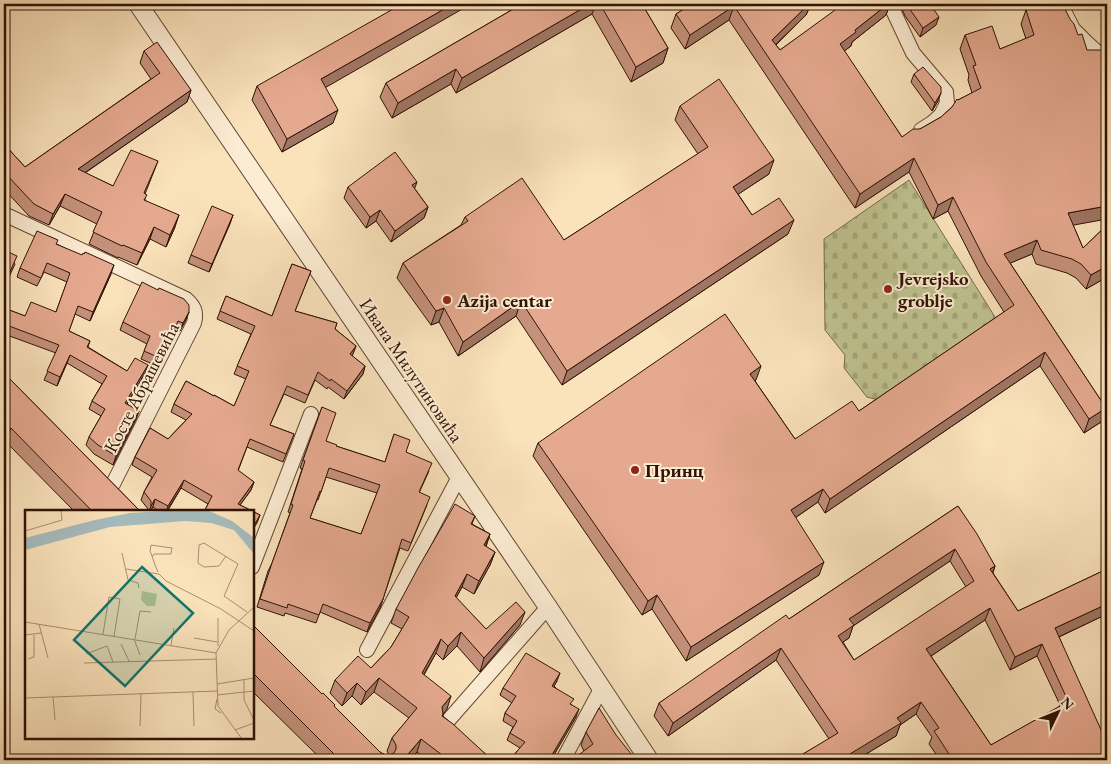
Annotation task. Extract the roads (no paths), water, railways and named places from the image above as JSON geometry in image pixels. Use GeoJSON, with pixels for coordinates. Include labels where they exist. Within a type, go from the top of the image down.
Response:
{"type":"FeatureCollection","features":[{"type":"Feature","properties":{"kind":"street","name":"Ивана Милутиновића"},"geometry":{"type":"LineString","coordinates":[[138,4],[548,606],[649,760]]}},
{"type":"Feature","properties":{"kind":"street"},"geometry":{"type":"LineString","coordinates":[[890,4],[913,53],[946,92],[947,103],[941,115],[932,123],[911,135]]}},
{"type":"Feature","properties":{"kind":"street"},"geometry":{"type":"LineString","coordinates":[[1052,4],[1065,13],[1073,29],[1087,44],[1107,60]]}},
{"type":"Feature","properties":{"kind":"street","name":"Косте Абрашевића"},"geometry":{"type":"LineString","coordinates":[[4,214],[186,299],[195,310],[194,323],[113,484]]}},
{"type":"Feature","properties":{"kind":"street"},"geometry":{"type":"LineString","coordinates":[[254,562],[311,414]]}},
{"type":"Feature","properties":{"kind":"street"},"geometry":{"type":"LineString","coordinates":[[367,650],[459,477]]}},
{"type":"Feature","properties":{"kind":"street"},"geometry":{"type":"LineString","coordinates":[[446,723],[548,606]]}},
{"type":"Feature","properties":{"kind":"street"},"geometry":{"type":"LineString","coordinates":[[563,760],[601,689]]}},
{"type":"Feature","properties":{"kind":"place","name":"Jevrejsko groblje"},"geometry":{"type":"Point","coordinates":[888,289]}},
{"type":"Feature","properties":{"kind":"place","name":"Azija centar"},"geometry":{"type":"Point","coordinates":[447,300]}},
{"type":"Feature","properties":{"kind":"place","name":"Принц"},"geometry":{"type":"Point","coordinates":[635,470]}}]}
